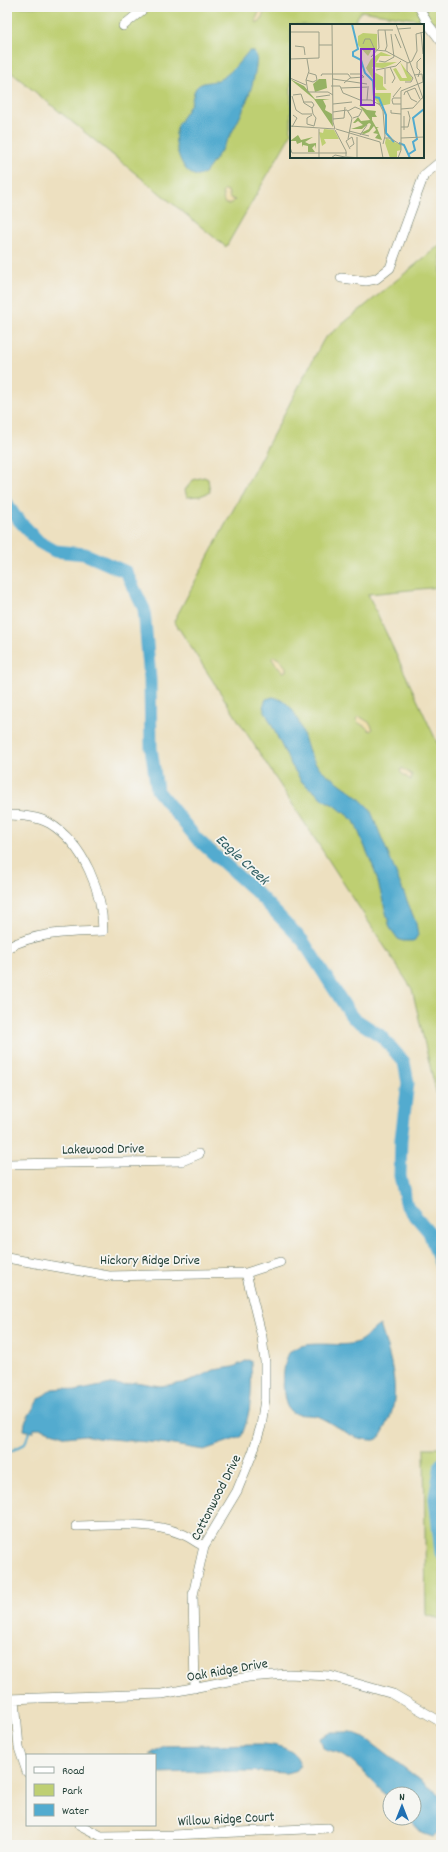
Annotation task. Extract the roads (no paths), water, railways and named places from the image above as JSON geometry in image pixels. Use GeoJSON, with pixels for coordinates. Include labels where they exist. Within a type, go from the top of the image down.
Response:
{"type":"FeatureCollection","features":[{"type":"Feature","properties":{"kind":"street"},"geometry":{"type":"LineString","coordinates":[[123,26],[146,7]]}},
{"type":"Feature","properties":{"kind":"street"},"geometry":{"type":"LineString","coordinates":[[419,7],[428,24],[441,41]]}},
{"type":"Feature","properties":{"kind":"street"},"geometry":{"type":"LineString","coordinates":[[341,278],[366,281],[376,278],[390,268],[424,175],[441,162]]}},
{"type":"Feature","properties":{"kind":"street"},"geometry":{"type":"LineString","coordinates":[[7,815],[20,815],[48,822],[62,834],[82,856],[88,868],[103,913],[103,931],[56,933],[33,938],[7,948]]}},
{"type":"Feature","properties":{"kind":"street","name":"Lakewood Drive"},"geometry":{"type":"LineString","coordinates":[[7,1164],[182,1161],[199,1154]]}},
{"type":"Feature","properties":{"kind":"street","name":"Hickory Ridge Drive"},"geometry":{"type":"LineString","coordinates":[[7,1258],[109,1276],[246,1273],[280,1262]]}},
{"type":"Feature","properties":{"kind":"street","name":"Cottonwood Drive"},"geometry":{"type":"LineString","coordinates":[[195,1688],[193,1595],[204,1546],[237,1490],[253,1452],[265,1399],[265,1362],[257,1316],[246,1273]]}},
{"type":"Feature","properties":{"kind":"street"},"geometry":{"type":"LineString","coordinates":[[76,1526],[127,1525],[155,1527],[182,1534],[204,1546]]}},
{"type":"Feature","properties":{"kind":"street","name":"Oak Ridge Drive"},"geometry":{"type":"LineString","coordinates":[[11,1699],[162,1694],[248,1677],[288,1674],[330,1676],[393,1694],[441,1722]]}},
{"type":"Feature","properties":{"kind":"street"},"geometry":{"type":"LineString","coordinates":[[11,1699],[19,1748],[26,1769]]}},
{"type":"Feature","properties":{"kind":"street","name":"Willow Ridge Court"},"geometry":{"type":"LineString","coordinates":[[82,1826],[101,1836],[172,1835],[328,1828]]}},
{"type":"Feature","properties":{"kind":"water"},"geometry":{"type":"Polygon","coordinates":[[[249,51],[252,51],[257,56],[255,72],[246,103],[223,147],[205,173],[198,176],[192,174],[182,163],[176,147],[178,125],[192,101],[196,88],[203,83],[222,78],[235,67],[249,51]]]}},
{"type":"Feature","properties":{"kind":"water"},"geometry":{"type":"Polygon","coordinates":[[[273,697],[283,701],[290,707],[300,724],[310,753],[317,765],[353,793],[370,809],[416,923],[418,935],[414,941],[403,941],[398,939],[390,928],[375,871],[354,821],[302,782],[290,763],[263,707],[266,699],[273,697]]]}},
{"type":"Feature","properties":{"kind":"water"},"geometry":{"type":"Polygon","coordinates":[[[380,1325],[394,1378],[394,1391],[390,1417],[379,1438],[373,1440],[358,1438],[317,1416],[294,1413],[288,1408],[284,1396],[283,1379],[285,1363],[290,1352],[304,1345],[355,1343],[362,1340],[380,1325]]]}},
{"type":"Feature","properties":{"kind":"water"},"geometry":{"type":"Polygon","coordinates":[[[248,1360],[251,1361],[250,1400],[245,1428],[241,1437],[204,1450],[161,1443],[97,1438],[85,1435],[66,1437],[42,1428],[35,1428],[32,1432],[24,1430],[25,1422],[38,1400],[52,1389],[66,1388],[76,1391],[111,1384],[123,1385],[135,1382],[160,1386],[188,1382],[214,1370],[233,1367],[248,1360]]]}},
{"type":"Feature","properties":{"kind":"water"},"geometry":{"type":"Polygon","coordinates":[[[331,1732],[351,1732],[364,1737],[441,1796],[442,1819],[440,1830],[437,1834],[433,1837],[422,1833],[415,1826],[422,1826],[422,1786],[382,1786],[382,1791],[352,1761],[340,1753],[323,1748],[320,1738],[331,1732]]]}},
{"type":"Feature","properties":{"kind":"water"},"geometry":{"type":"Polygon","coordinates":[[[257,1744],[277,1746],[295,1755],[300,1766],[297,1770],[286,1773],[244,1771],[156,1773],[156,1754],[151,1754],[163,1746],[257,1744]]]}},
{"type":"Feature","properties":{"kind":"waterway","name":"Eagle Creek"},"geometry":{"type":"LineString","coordinates":[[7,503],[14,515],[39,542],[55,551],[85,554],[126,572],[144,609],[150,679],[151,748],[157,790],[197,839],[256,892],[303,941],[352,1017],[381,1036],[404,1062],[408,1083],[401,1139],[400,1176],[407,1206],[429,1232],[441,1266]]}},
{"type":"Feature","properties":{"kind":"waterway"},"geometry":{"type":"LineString","coordinates":[[7,1453],[25,1444],[29,1432]]}},
{"type":"Feature","properties":{"kind":"waterway","name":"Eagle Creek"},"geometry":{"type":"LineString","coordinates":[[441,1464],[435,1498],[441,1553]]}}]}
